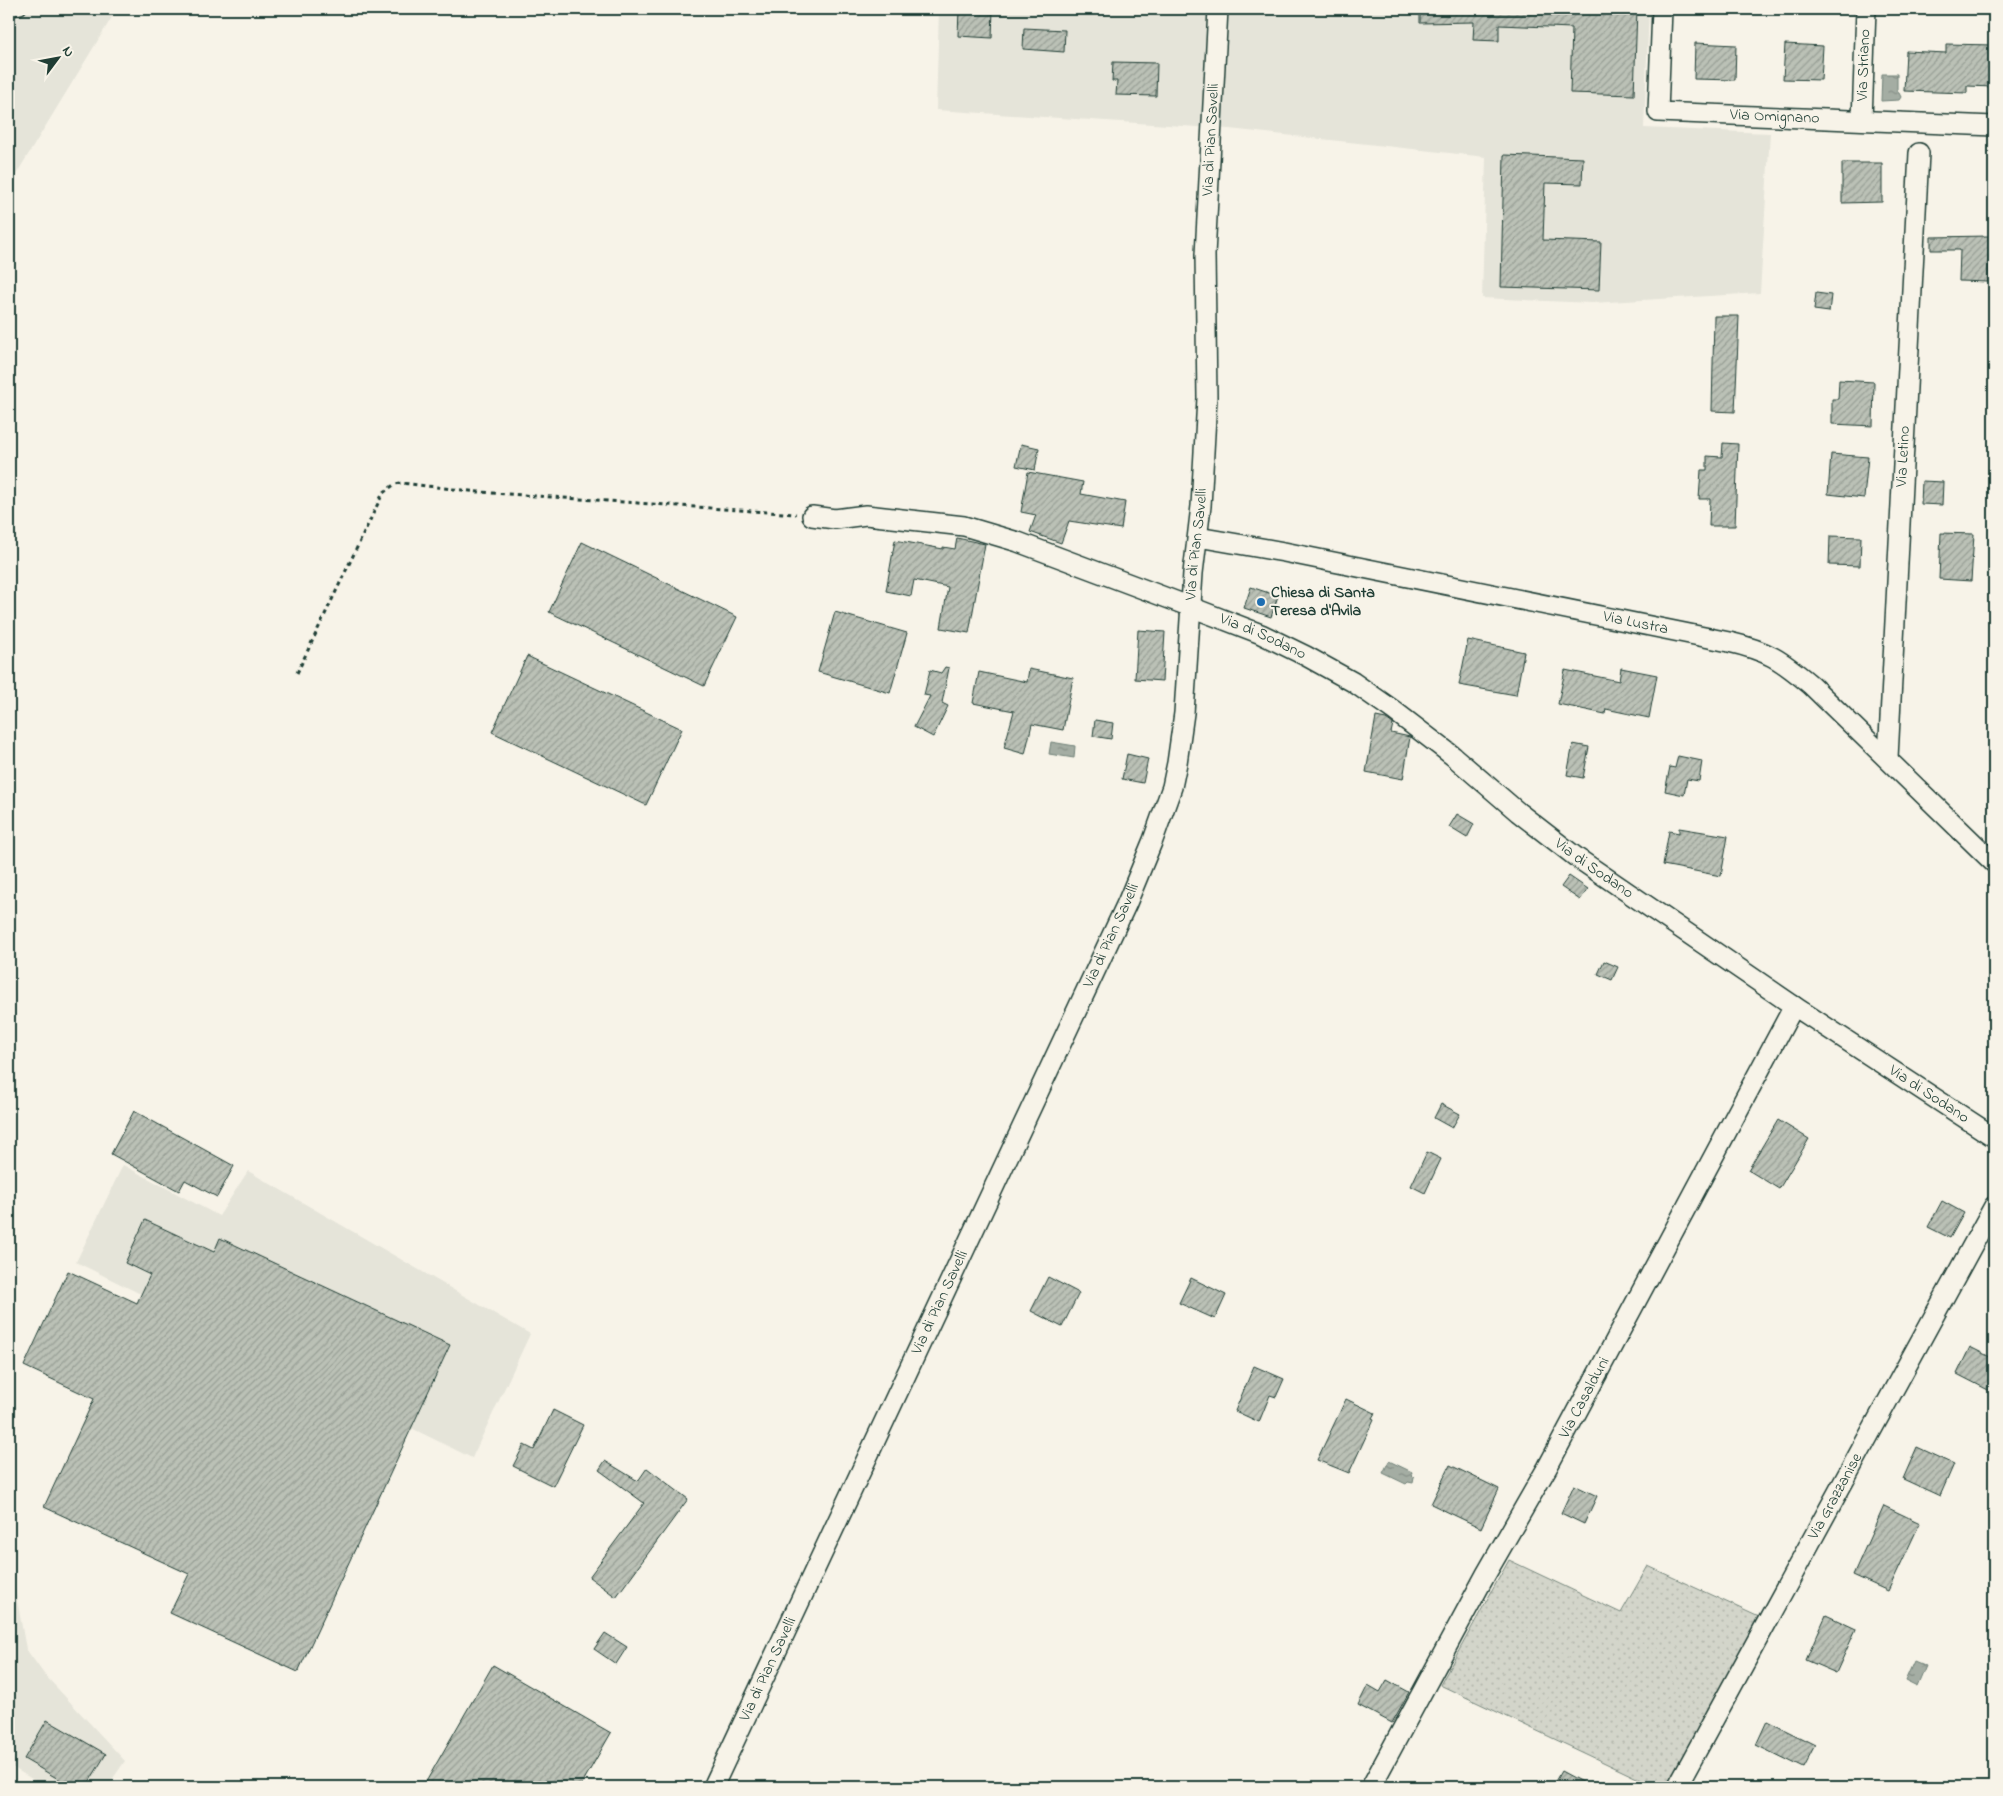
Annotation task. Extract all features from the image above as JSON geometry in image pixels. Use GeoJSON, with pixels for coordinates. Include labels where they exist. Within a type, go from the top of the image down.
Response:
{"type":"FeatureCollection","features":[{"type":"Feature","properties":{"kind":"street","name":"Via di Pian Savelli"},"geometry":{"type":"LineString","coordinates":[[713,1787],[1141,871],[1165,807],[1177,763],[1184,713],[1193,573],[1198,537],[1207,398],[1205,255],[1218,9]]}},
{"type":"Feature","properties":{"kind":"street","name":"Via Omignano"},"geometry":{"type":"LineString","coordinates":[[1662,9],[1658,112],[1994,126]]}},
{"type":"Feature","properties":{"kind":"street","name":"Via Striano"},"geometry":{"type":"LineString","coordinates":[[1862,120],[1866,9]]}},
{"type":"Feature","properties":{"kind":"street","name":"Via Letino"},"geometry":{"type":"LineString","coordinates":[[1888,758],[1919,154]]}},
{"type":"Feature","properties":{"kind":"street","name":"Via di Sodano"},"geometry":{"type":"LineString","coordinates":[[812,516],[835,519],[866,515],[964,526],[1018,542],[1282,643],[1332,670],[1374,696],[1439,745],[1518,812],[1570,852],[1794,1006],[1994,1137]]}},
{"type":"Feature","properties":{"kind":"street","name":"Via Lustra"},"geometry":{"type":"LineString","coordinates":[[1198,537],[1294,554],[1729,642],[1760,650],[1780,660],[1799,674],[1888,758],[1994,863]]}},
{"type":"Feature","properties":{"kind":"street","name":"Via Casalduni"},"geometry":{"type":"LineString","coordinates":[[1371,1787],[1486,1574],[1547,1468],[1794,1006]]}},
{"type":"Feature","properties":{"kind":"street","name":"Via Grazzanise"},"geometry":{"type":"LineString","coordinates":[[1677,1787],[1994,1206]]}},
{"type":"Feature","properties":{"kind":"lane"},"geometry":{"type":"LineString","coordinates":[[9,12],[21,9]]}},
{"type":"Feature","properties":{"kind":"path"},"geometry":{"type":"LineString","coordinates":[[297,674],[383,493],[395,484],[812,516]]}},
{"type":"Feature","properties":{"kind":"shaded area"},"geometry":{"type":"Polygon","coordinates":[[[9,9],[117,9],[9,186],[9,9]]]}},
{"type":"Feature","properties":{"kind":"shaded area"},"geometry":{"type":"Polygon","coordinates":[[[939,9],[1649,9],[1644,128],[1770,133],[1760,293],[1592,303],[1482,298],[1486,157],[1229,129],[936,110],[939,9]]]}},
{"type":"Feature","properties":{"kind":"shaded area"},"geometry":{"type":"Polygon","coordinates":[[[123,1165],[219,1216],[248,1171],[530,1334],[472,1458],[76,1262],[123,1165]]]}},
{"type":"Feature","properties":{"kind":"shaded area"},"geometry":{"type":"Polygon","coordinates":[[[9,1556],[26,1649],[44,1674],[125,1761],[107,1787],[45,1787],[9,1765],[9,1556]]]}},
{"type":"Feature","properties":{"kind":"shaded area"},"geometry":{"type":"Polygon","coordinates":[[[1509,1560],[1621,1613],[1648,1566],[1759,1617],[1668,1787],[1656,1787],[1440,1685],[1509,1560]]]}},
{"type":"Feature","properties":{"kind":"water"},"geometry":{"type":"Polygon","coordinates":[[[1882,74],[1897,74],[1897,92],[1901,97],[1899,100],[1881,101],[1882,74]]]}},
{"type":"Feature","properties":{"kind":"water"},"geometry":{"type":"Polygon","coordinates":[[[1051,742],[1075,746],[1074,758],[1049,754],[1051,742]]]}},
{"type":"Feature","properties":{"kind":"water"},"geometry":{"type":"Polygon","coordinates":[[[1389,1461],[1412,1472],[1413,1483],[1408,1482],[1406,1484],[1383,1473],[1389,1461]]]}},
{"type":"Feature","properties":{"kind":"water"},"geometry":{"type":"Polygon","coordinates":[[[1914,1661],[1926,1666],[1917,1687],[1905,1681],[1914,1661]]]}},
{"type":"Feature","properties":{"kind":"building"},"geometry":{"type":"Polygon","coordinates":[[[959,9],[993,9],[992,38],[958,36],[959,9]]]}},
{"type":"Feature","properties":{"kind":"building"},"geometry":{"type":"Polygon","coordinates":[[[1420,9],[1637,9],[1634,95],[1570,93],[1572,28],[1499,25],[1499,41],[1473,40],[1474,22],[1420,23],[1420,9]]]}},
{"type":"Feature","properties":{"kind":"building"},"geometry":{"type":"Polygon","coordinates":[[[1024,28],[1065,30],[1064,52],[1023,49],[1024,28]]]}},
{"type":"Feature","properties":{"kind":"building"},"geometry":{"type":"Polygon","coordinates":[[[1695,43],[1736,45],[1735,80],[1694,79],[1695,43]]]}},
{"type":"Feature","properties":{"kind":"building"},"geometry":{"type":"Polygon","coordinates":[[[1785,44],[1823,46],[1821,80],[1783,79],[1785,44]]]}},
{"type":"Feature","properties":{"kind":"building"},"geometry":{"type":"Polygon","coordinates":[[[1946,44],[1994,45],[1994,87],[1967,86],[1967,93],[1904,91],[1906,51],[1946,53],[1946,44]]]}},
{"type":"Feature","properties":{"kind":"building"},"geometry":{"type":"Polygon","coordinates":[[[1113,62],[1157,63],[1156,96],[1116,95],[1117,81],[1112,81],[1113,62]]]}},
{"type":"Feature","properties":{"kind":"building"},"geometry":{"type":"Polygon","coordinates":[[[1504,155],[1583,158],[1582,184],[1545,183],[1543,240],[1601,242],[1599,290],[1501,287],[1504,155]]]}},
{"type":"Feature","properties":{"kind":"building"},"geometry":{"type":"Polygon","coordinates":[[[1842,163],[1882,163],[1882,202],[1842,203],[1842,163]]]}},
{"type":"Feature","properties":{"kind":"building"},"geometry":{"type":"Polygon","coordinates":[[[1989,236],[1988,282],[1959,281],[1960,250],[1931,250],[1931,237],[1989,236]]]}},
{"type":"Feature","properties":{"kind":"building"},"geometry":{"type":"Polygon","coordinates":[[[1816,293],[1831,295],[1829,312],[1814,310],[1816,293]]]}},
{"type":"Feature","properties":{"kind":"building"},"geometry":{"type":"Polygon","coordinates":[[[1714,316],[1739,316],[1735,412],[1712,411],[1714,316]]]}},
{"type":"Feature","properties":{"kind":"building"},"geometry":{"type":"Polygon","coordinates":[[[1839,380],[1874,382],[1873,426],[1832,424],[1832,399],[1838,399],[1839,380]]]}},
{"type":"Feature","properties":{"kind":"building"},"geometry":{"type":"Polygon","coordinates":[[[1723,443],[1738,444],[1735,526],[1709,526],[1710,499],[1699,499],[1701,470],[1707,470],[1707,456],[1722,457],[1723,443]]]}},
{"type":"Feature","properties":{"kind":"building"},"geometry":{"type":"Polygon","coordinates":[[[1021,444],[1039,448],[1035,470],[1016,466],[1021,444]]]}},
{"type":"Feature","properties":{"kind":"building"},"geometry":{"type":"Polygon","coordinates":[[[1831,454],[1868,457],[1864,498],[1828,494],[1831,454]]]}},
{"type":"Feature","properties":{"kind":"building"},"geometry":{"type":"Polygon","coordinates":[[[1028,472],[1083,482],[1081,494],[1125,502],[1121,529],[1069,521],[1061,543],[1030,532],[1036,515],[1021,512],[1028,472]]]}},
{"type":"Feature","properties":{"kind":"building"},"geometry":{"type":"Polygon","coordinates":[[[1922,481],[1943,482],[1942,505],[1921,504],[1922,481]]]}},
{"type":"Feature","properties":{"kind":"building"},"geometry":{"type":"Polygon","coordinates":[[[1941,533],[1974,534],[1971,581],[1939,579],[1941,533]]]}},
{"type":"Feature","properties":{"kind":"building"},"geometry":{"type":"Polygon","coordinates":[[[1830,536],[1861,537],[1860,566],[1829,565],[1830,536]]]}},
{"type":"Feature","properties":{"kind":"building"},"geometry":{"type":"Polygon","coordinates":[[[957,538],[985,544],[969,633],[941,628],[948,587],[914,580],[911,596],[886,591],[895,540],[943,549],[943,547],[955,549],[957,538]]]}},
{"type":"Feature","properties":{"kind":"building"},"geometry":{"type":"Polygon","coordinates":[[[582,542],[737,617],[704,686],[549,612],[582,542]]]}},
{"type":"Feature","properties":{"kind":"building","name":"Chiesa di Santa Teresa d'Avila"},"geometry":{"type":"Polygon","coordinates":[[[1251,587],[1278,596],[1271,617],[1244,608],[1251,587]]]}},
{"type":"Feature","properties":{"kind":"building"},"geometry":{"type":"Polygon","coordinates":[[[835,612],[907,633],[890,693],[818,672],[835,612]]]}},
{"type":"Feature","properties":{"kind":"building"},"geometry":{"type":"Polygon","coordinates":[[[1138,630],[1165,632],[1162,681],[1135,679],[1138,630]]]}},
{"type":"Feature","properties":{"kind":"building"},"geometry":{"type":"Polygon","coordinates":[[[1468,640],[1524,652],[1516,695],[1459,685],[1468,640]]]}},
{"type":"Feature","properties":{"kind":"building"},"geometry":{"type":"Polygon","coordinates":[[[527,656],[682,729],[646,805],[492,732],[527,656]]]}},
{"type":"Feature","properties":{"kind":"building"},"geometry":{"type":"Polygon","coordinates":[[[945,667],[949,668],[942,703],[948,706],[933,737],[914,727],[930,696],[924,695],[930,670],[941,673],[945,667]]]}},
{"type":"Feature","properties":{"kind":"building"},"geometry":{"type":"Polygon","coordinates":[[[1621,668],[1657,675],[1649,718],[1606,709],[1605,714],[1558,704],[1565,670],[1619,681],[1621,668]]]}},
{"type":"Feature","properties":{"kind":"building"},"geometry":{"type":"Polygon","coordinates":[[[1029,669],[1073,678],[1063,730],[1032,724],[1025,754],[1004,748],[1014,711],[973,703],[979,672],[1027,682],[1029,669]]]}},
{"type":"Feature","properties":{"kind":"building"},"geometry":{"type":"Polygon","coordinates":[[[1376,717],[1386,719],[1393,724],[1391,733],[1410,737],[1403,779],[1366,772],[1376,717]]]}},
{"type":"Feature","properties":{"kind":"building"},"geometry":{"type":"Polygon","coordinates":[[[1095,720],[1113,723],[1111,739],[1093,736],[1095,720]]]}},
{"type":"Feature","properties":{"kind":"building"},"geometry":{"type":"Polygon","coordinates":[[[1573,744],[1589,747],[1583,778],[1567,775],[1573,744]]]}},
{"type":"Feature","properties":{"kind":"building"},"geometry":{"type":"Polygon","coordinates":[[[1127,754],[1148,759],[1143,783],[1122,779],[1127,754]]]}},
{"type":"Feature","properties":{"kind":"building"},"geometry":{"type":"Polygon","coordinates":[[[1678,756],[1702,761],[1699,781],[1687,779],[1684,795],[1665,791],[1670,767],[1675,768],[1678,756]]]}},
{"type":"Feature","properties":{"kind":"building"},"geometry":{"type":"Polygon","coordinates":[[[1457,814],[1474,824],[1467,838],[1449,827],[1457,814]]]}},
{"type":"Feature","properties":{"kind":"building"},"geometry":{"type":"Polygon","coordinates":[[[1679,828],[1728,836],[1721,876],[1663,865],[1669,831],[1679,833],[1679,828]]]}},
{"type":"Feature","properties":{"kind":"building"},"geometry":{"type":"Polygon","coordinates":[[[1569,876],[1588,889],[1580,900],[1561,887],[1569,876]]]}},
{"type":"Feature","properties":{"kind":"building"},"geometry":{"type":"Polygon","coordinates":[[[1604,961],[1618,967],[1612,980],[1598,974],[1604,961]]]}},
{"type":"Feature","properties":{"kind":"building"},"geometry":{"type":"Polygon","coordinates":[[[1441,1104],[1460,1114],[1452,1128],[1434,1118],[1441,1104]]]}},
{"type":"Feature","properties":{"kind":"building"},"geometry":{"type":"Polygon","coordinates":[[[134,1111],[234,1166],[217,1197],[185,1180],[179,1191],[111,1154],[134,1111]]]}},
{"type":"Feature","properties":{"kind":"building"},"geometry":{"type":"Polygon","coordinates":[[[1778,1120],[1809,1139],[1779,1189],[1748,1170],[1778,1120]]]}},
{"type":"Feature","properties":{"kind":"building"},"geometry":{"type":"Polygon","coordinates":[[[1427,1152],[1441,1159],[1425,1193],[1411,1186],[1427,1152]]]}},
{"type":"Feature","properties":{"kind":"building"},"geometry":{"type":"Polygon","coordinates":[[[1942,1201],[1964,1213],[1950,1238],[1928,1227],[1942,1201]]]}},
{"type":"Feature","properties":{"kind":"building"},"geometry":{"type":"Polygon","coordinates":[[[145,1220],[214,1252],[220,1238],[450,1345],[298,1672],[170,1613],[189,1574],[44,1507],[94,1399],[24,1366],[68,1271],[137,1303],[150,1275],[125,1263],[145,1220]]]}},
{"type":"Feature","properties":{"kind":"building"},"geometry":{"type":"Polygon","coordinates":[[[1048,1277],[1079,1293],[1062,1327],[1031,1311],[1048,1277]]]}},
{"type":"Feature","properties":{"kind":"building"},"geometry":{"type":"Polygon","coordinates":[[[1191,1278],[1226,1295],[1215,1319],[1179,1303],[1191,1278]]]}},
{"type":"Feature","properties":{"kind":"building"},"geometry":{"type":"Polygon","coordinates":[[[1970,1347],[1994,1359],[1994,1393],[1957,1374],[1970,1347]]]}},
{"type":"Feature","properties":{"kind":"building"},"geometry":{"type":"Polygon","coordinates":[[[1254,1366],[1284,1379],[1276,1397],[1270,1395],[1259,1422],[1235,1411],[1254,1366]]]}},
{"type":"Feature","properties":{"kind":"building"},"geometry":{"type":"Polygon","coordinates":[[[1346,1399],[1375,1413],[1349,1473],[1317,1460],[1346,1399]]]}},
{"type":"Feature","properties":{"kind":"building"},"geometry":{"type":"Polygon","coordinates":[[[553,1410],[583,1425],[553,1486],[513,1466],[524,1445],[534,1450],[553,1410]]]}},
{"type":"Feature","properties":{"kind":"building"},"geometry":{"type":"Polygon","coordinates":[[[1917,1447],[1954,1464],[1940,1496],[1903,1479],[1917,1447]]]}},
{"type":"Feature","properties":{"kind":"building"},"geometry":{"type":"Polygon","coordinates":[[[605,1461],[638,1481],[647,1468],[688,1499],[616,1597],[589,1577],[644,1503],[599,1470],[605,1461]]]}},
{"type":"Feature","properties":{"kind":"building"},"geometry":{"type":"Polygon","coordinates":[[[1450,1465],[1499,1489],[1481,1528],[1431,1504],[1450,1465]]]}},
{"type":"Feature","properties":{"kind":"building"},"geometry":{"type":"Polygon","coordinates":[[[1574,1485],[1597,1496],[1584,1524],[1561,1513],[1574,1485]]]}},
{"type":"Feature","properties":{"kind":"building"},"geometry":{"type":"Polygon","coordinates":[[[1884,1506],[1920,1523],[1888,1591],[1853,1575],[1884,1506]]]}},
{"type":"Feature","properties":{"kind":"building"},"geometry":{"type":"Polygon","coordinates":[[[1826,1615],[1856,1629],[1836,1673],[1806,1660],[1826,1615]]]}},
{"type":"Feature","properties":{"kind":"building"},"geometry":{"type":"Polygon","coordinates":[[[605,1633],[627,1647],[616,1664],[594,1649],[605,1633]]]}},
{"type":"Feature","properties":{"kind":"building"},"geometry":{"type":"Polygon","coordinates":[[[493,1665],[611,1733],[580,1787],[423,1787],[493,1665]]]}},
{"type":"Feature","properties":{"kind":"building"},"geometry":{"type":"Polygon","coordinates":[[[1387,1680],[1409,1692],[1392,1723],[1358,1705],[1368,1685],[1380,1692],[1387,1680]]]}},
{"type":"Feature","properties":{"kind":"building"},"geometry":{"type":"Polygon","coordinates":[[[47,1720],[106,1754],[86,1787],[72,1787],[24,1759],[47,1720]]]}},
{"type":"Feature","properties":{"kind":"building"},"geometry":{"type":"Polygon","coordinates":[[[1767,1721],[1815,1745],[1803,1768],[1756,1745],[1767,1721]]]}},
{"type":"Feature","properties":{"kind":"building"},"geometry":{"type":"Polygon","coordinates":[[[1561,1771],[1591,1787],[1552,1787],[1561,1771]]]}},
{"type":"Feature","properties":{"kind":"place","name":"Chiesa di Santa Teresa d'Avila"},"geometry":{"type":"Point","coordinates":[1261,602]}}]}
